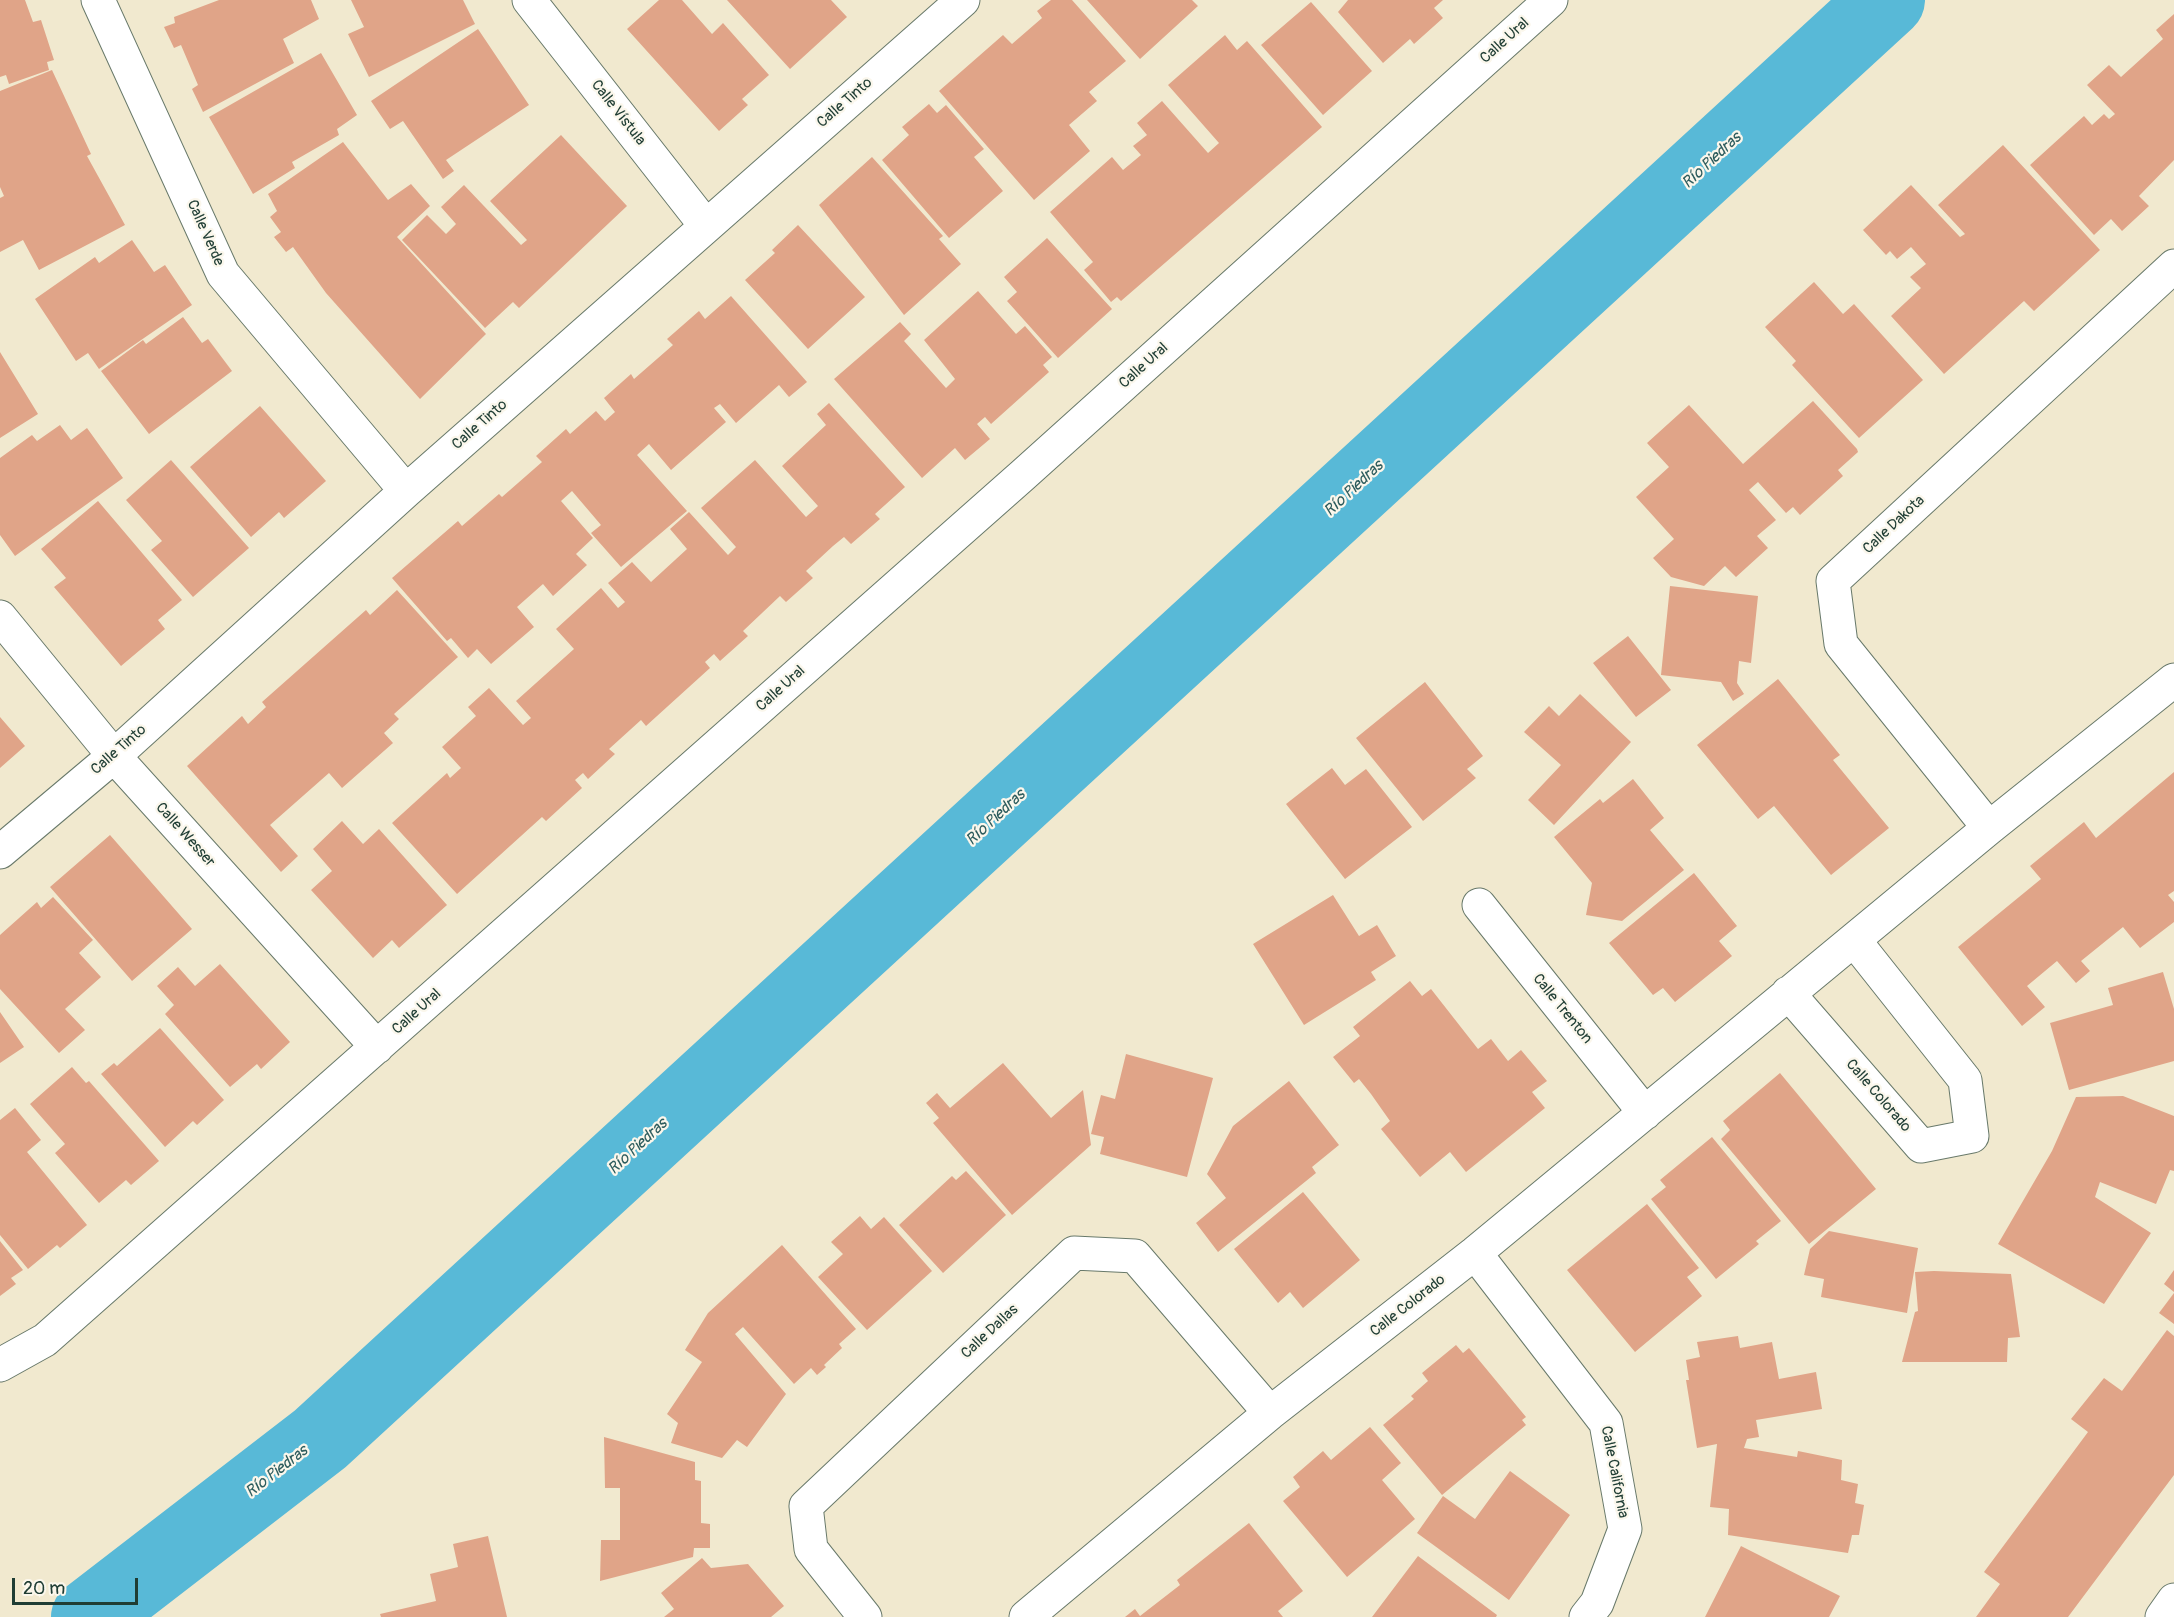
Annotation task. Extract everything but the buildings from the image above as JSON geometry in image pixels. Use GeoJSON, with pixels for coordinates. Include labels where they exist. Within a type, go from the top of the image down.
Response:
{"type":"FeatureCollection","features":[{"type":"Feature","properties":{"kind":"street","name":"Calle Verde"},"geometry":{"type":"LineString","coordinates":[[98,0],[223,274],[406,490]]}},
{"type":"Feature","properties":{"kind":"street","name":"Calle Vístula"},"geometry":{"type":"LineString","coordinates":[[530,0],[706,226]]}},
{"type":"Feature","properties":{"kind":"street","name":"Calle Tinto"},"geometry":{"type":"LineString","coordinates":[[0,852],[114,756],[406,490],[963,0]]}},
{"type":"Feature","properties":{"kind":"street","name":"Calle Ural"},"geometry":{"type":"LineString","coordinates":[[0,1365],[45,1340],[1023,476],[1551,0]]}},
{"type":"Feature","properties":{"kind":"street","name":"Calle Dakota"},"geometry":{"type":"LineString","coordinates":[[1989,828],[1841,644],[1833,581],[2174,266]]}},
{"type":"Feature","properties":{"kind":"street","name":"Calle Wesser"},"geometry":{"type":"LineString","coordinates":[[0,617],[114,756],[376,1047]]}},
{"type":"Feature","properties":{"kind":"street","name":"Calle Colorado"},"geometry":{"type":"LineString","coordinates":[[1026,1617],[1270,1413],[1475,1253],[1989,828],[2174,681]]}},
{"type":"Feature","properties":{"kind":"street","name":"Calle Trenton"},"geometry":{"type":"LineString","coordinates":[[1479,905],[1645,1113]]}},
{"type":"Feature","properties":{"kind":"street","name":"Calle Colorado"},"geometry":{"type":"LineString","coordinates":[[1788,993],[1921,1146],[1972,1136],[1965,1080],[1854,940]]}},
{"type":"Feature","properties":{"kind":"street","name":"Calle Dallas"},"geometry":{"type":"LineString","coordinates":[[865,1617],[811,1549],[806,1506],[1074,1253],[1135,1256],[1270,1413]]}},
{"type":"Feature","properties":{"kind":"street","name":"Calle California"},"geometry":{"type":"LineString","coordinates":[[1475,1253],[1606,1423],[1625,1529],[1597,1603],[1586,1617]]}},
{"type":"Feature","properties":{"kind":"street"},"geometry":{"type":"LineString","coordinates":[[2162,1617],[2174,1600]]}},
{"type":"Feature","properties":{"kind":"waterway","name":"Río Piedras"},"geometry":{"type":"LineString","coordinates":[[89,1617],[320,1439],[1887,0]]}}]}
